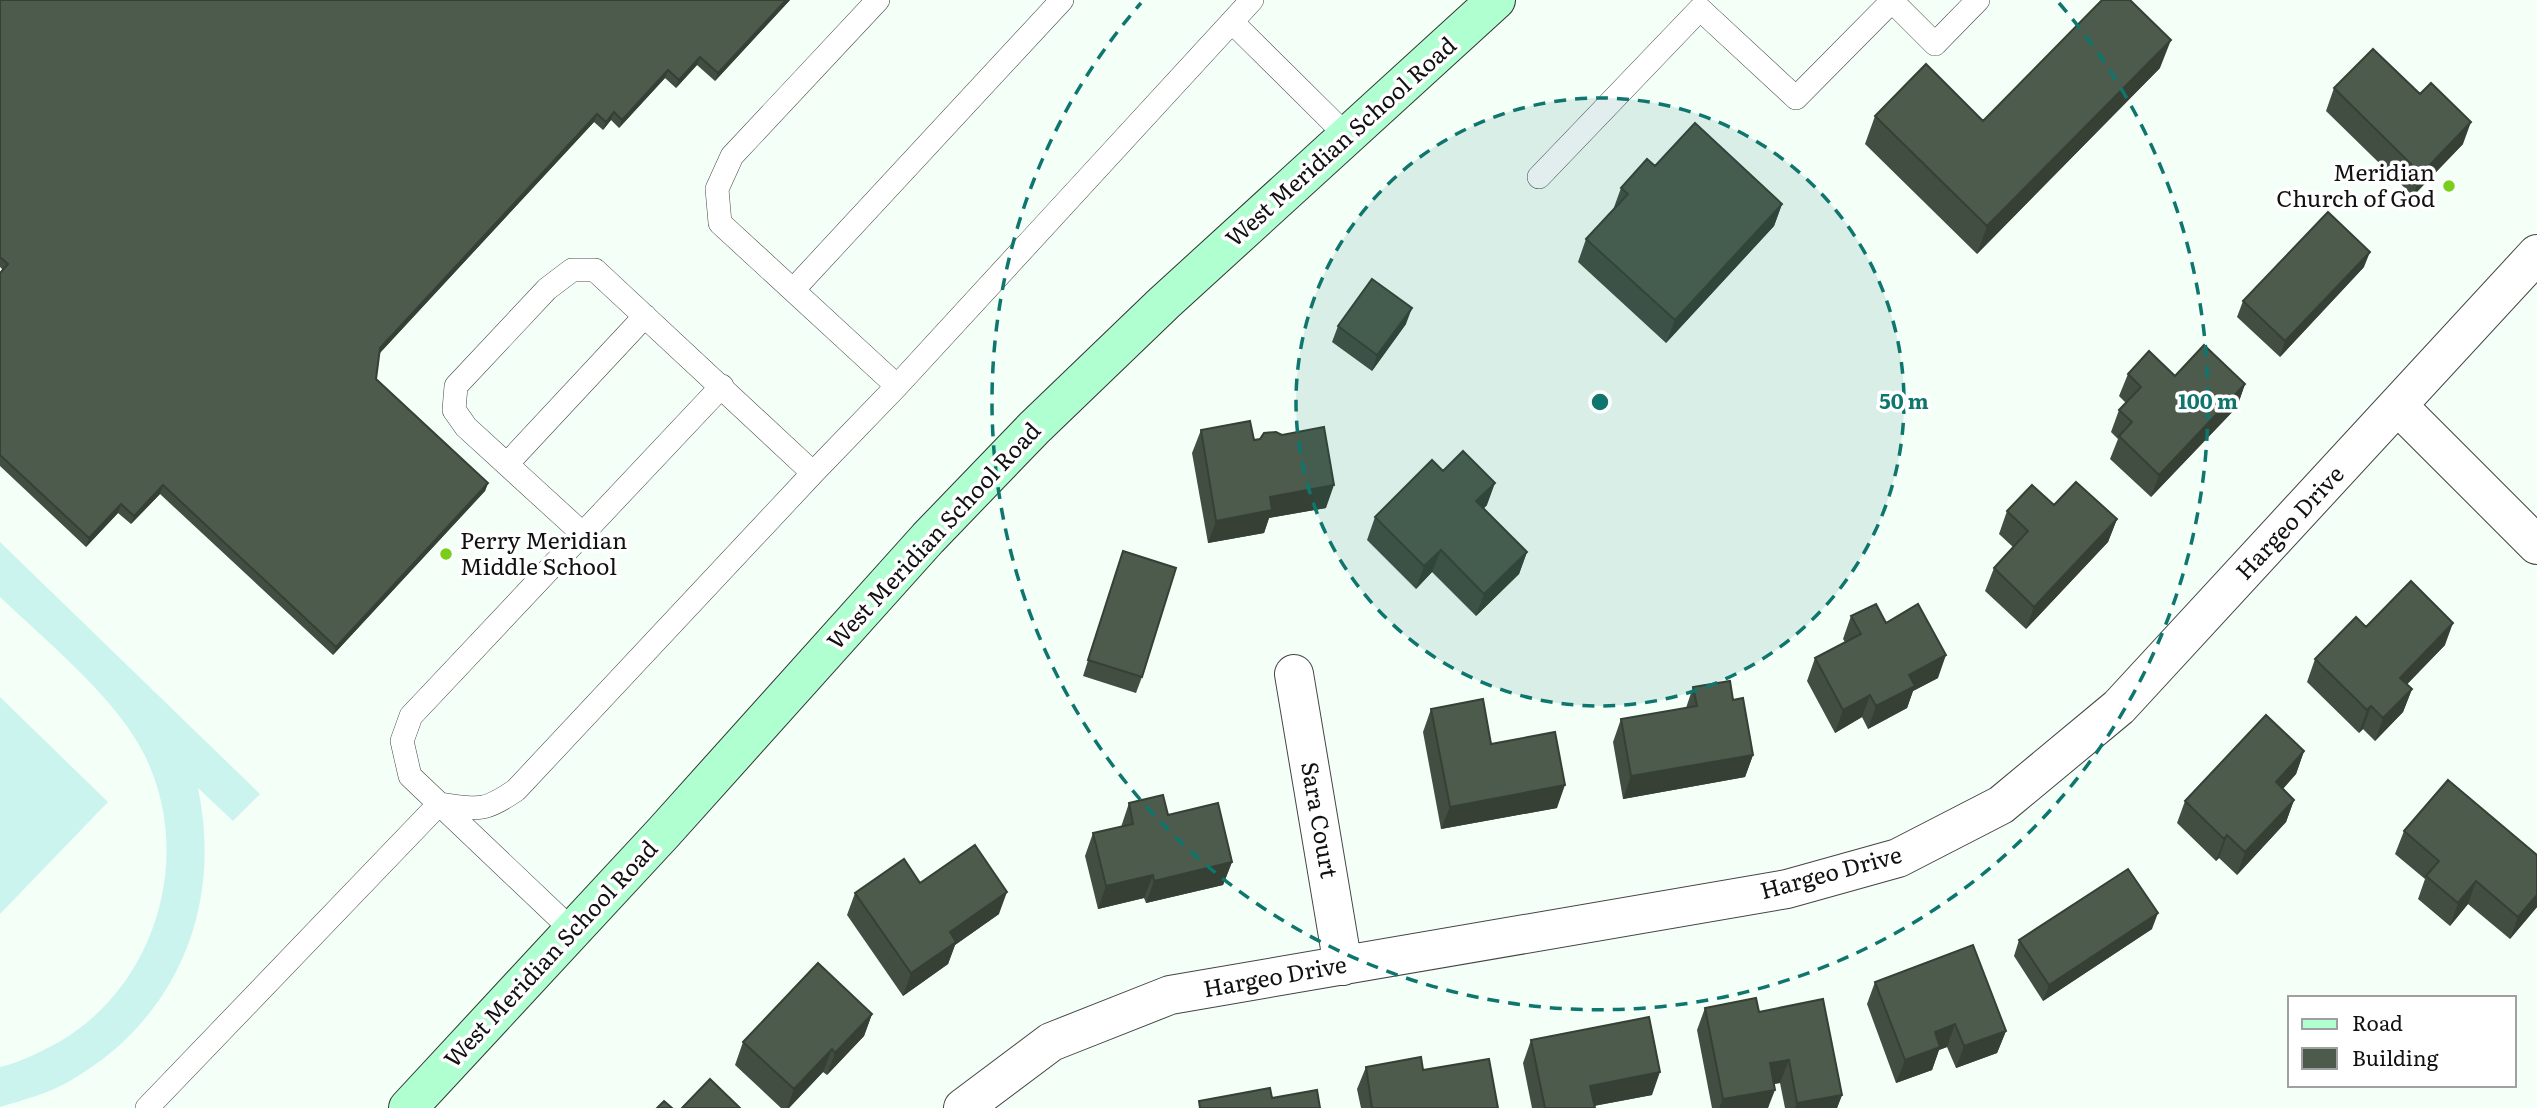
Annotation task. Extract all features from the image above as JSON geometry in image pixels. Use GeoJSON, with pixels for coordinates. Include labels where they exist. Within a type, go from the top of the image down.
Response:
{"type":"FeatureCollection","features":[{"type":"Feature","properties":{"kind":"main road","name":"West Meridian School Road"},"geometry":{"type":"LineString","coordinates":[[408,1108],[573,931],[928,538],[1034,428],[1164,303],[1496,0]]}},
{"type":"Feature","properties":{"kind":"street","name":"Hargeo Drive"},"geometry":{"type":"LineString","coordinates":[[963,1108],[1051,1042],[1170,995],[1787,889],[1898,858],[2001,805],[2119,707],[2537,254]]}},
{"type":"Feature","properties":{"kind":"street"},"geometry":{"type":"LineString","coordinates":[[2398,407],[2537,545]]}},
{"type":"Feature","properties":{"kind":"street","name":"Sara Court"},"geometry":{"type":"LineString","coordinates":[[1294,674],[1343,966]]}},
{"type":"Feature","properties":{"kind":"lane"},"geometry":{"type":"LineString","coordinates":[[878,0],[732,156],[717,189],[720,223],[897,386]]}},
{"type":"Feature","properties":{"kind":"lane"},"geometry":{"type":"LineString","coordinates":[[793,290],[1062,0]]}},
{"type":"Feature","properties":{"kind":"lane"},"geometry":{"type":"LineString","coordinates":[[439,804],[478,809],[494,806],[516,790],[813,472],[897,386],[1252,0]]}},
{"type":"Feature","properties":{"kind":"lane"},"geometry":{"type":"LineString","coordinates":[[1539,177],[1700,9],[1796,98],[1891,1],[1935,44],[1978,0]]}},
{"type":"Feature","properties":{"kind":"lane"},"geometry":{"type":"LineString","coordinates":[[1232,22],[1348,136]]}},
{"type":"Feature","properties":{"kind":"lane"},"geometry":{"type":"LineString","coordinates":[[583,534],[466,427],[454,410],[456,386],[547,289],[572,270],[595,270],[813,472]]}},
{"type":"Feature","properties":{"kind":"lane"},"geometry":{"type":"LineString","coordinates":[[507,464],[645,316]]}},
{"type":"Feature","properties":{"kind":"lane"},"geometry":{"type":"LineString","coordinates":[[573,931],[410,776],[402,741],[411,716],[722,386]]}},
{"type":"Feature","properties":{"kind":"lane"},"geometry":{"type":"LineString","coordinates":[[147,1108],[439,804]]}},
{"type":"Feature","properties":{"kind":"shaded area"},"geometry":{"type":"Polygon","coordinates":[[[0,542],[260,794],[233,821],[198,788],[204,832],[204,876],[197,917],[184,956],[164,993],[139,1026],[107,1056],[70,1081],[45,1093],[0,1107],[0,1067],[23,1060],[59,1042],[92,1018],[120,988],[141,954],[156,917],[165,877],[166,837],[160,797],[146,758],[134,736],[100,693],[0,597],[0,542]]]}},
{"type":"Feature","properties":{"kind":"shaded area"},"geometry":{"type":"Polygon","coordinates":[[[0,697],[108,802],[0,914],[0,697]]]}},
{"type":"Feature","properties":{"kind":"building","name":"Perry Meridian Middle School"},"geometry":{"type":"Polygon","coordinates":[[[0,0],[786,0],[718,73],[700,57],[679,80],[668,70],[622,120],[614,112],[606,122],[597,114],[380,348],[376,379],[488,483],[336,647],[163,485],[134,516],[121,504],[89,538],[0,455],[0,273],[8,264],[0,257],[0,0]]]}},
{"type":"Feature","properties":{"kind":"building"},"geometry":{"type":"Polygon","coordinates":[[[2102,0],[2130,0],[2171,40],[1987,226],[1875,116],[1926,64],[1983,121],[2102,0]]]}},
{"type":"Feature","properties":{"kind":"building"},"geometry":{"type":"Polygon","coordinates":[[[2373,49],[2420,94],[2431,83],[2471,122],[2421,174],[2334,88],[2373,49]]]}},
{"type":"Feature","properties":{"kind":"building"},"geometry":{"type":"Polygon","coordinates":[[[1695,123],[1782,204],[1675,320],[1586,239],[1628,194],[1621,188],[1647,159],[1655,166],[1695,123]]]}},
{"type":"Feature","properties":{"kind":"building"},"geometry":{"type":"Polygon","coordinates":[[[2328,212],[2370,252],[2285,341],[2243,301],[2328,212]]]}},
{"type":"Feature","properties":{"kind":"building"},"geometry":{"type":"Polygon","coordinates":[[[1372,279],[1412,308],[1377,355],[1338,326],[1372,279]]]}},
{"type":"Feature","properties":{"kind":"building"},"geometry":{"type":"Polygon","coordinates":[[[2204,345],[2245,384],[2159,475],[2119,436],[2132,422],[2119,410],[2141,387],[2128,374],[2149,351],[2175,376],[2204,345]]]}},
{"type":"Feature","properties":{"kind":"building"},"geometry":{"type":"Polygon","coordinates":[[[1250,421],[1254,440],[1260,439],[1264,433],[1276,432],[1282,435],[1324,427],[1334,485],[1270,497],[1272,510],[1216,521],[1201,430],[1250,421]]]}},
{"type":"Feature","properties":{"kind":"building"},"geometry":{"type":"Polygon","coordinates":[[[1463,451],[1495,483],[1476,501],[1527,552],[1484,594],[1441,550],[1424,566],[1375,517],[1432,460],[1443,471],[1463,451]]]}},
{"type":"Feature","properties":{"kind":"building"},"geometry":{"type":"Polygon","coordinates":[[[2076,482],[2117,519],[2034,607],[1994,568],[2028,531],[2007,511],[2032,485],[2054,505],[2076,482]]]}},
{"type":"Feature","properties":{"kind":"building"},"geometry":{"type":"Polygon","coordinates":[[[1123,551],[1176,568],[1142,677],[1088,660],[1123,551]]]}},
{"type":"Feature","properties":{"kind":"building"},"geometry":{"type":"Polygon","coordinates":[[[2411,581],[2453,623],[2400,678],[2412,689],[2383,718],[2371,706],[2367,710],[2315,659],[2356,617],[2366,627],[2411,581]]]}},
{"type":"Feature","properties":{"kind":"building"},"geometry":{"type":"Polygon","coordinates":[[[1876,604],[1886,623],[1918,604],[1946,655],[1909,675],[1915,686],[1876,706],[1870,695],[1843,710],[1815,658],[1861,634],[1851,616],[1876,604]]]}},
{"type":"Feature","properties":{"kind":"building"},"geometry":{"type":"Polygon","coordinates":[[[1730,681],[1733,700],[1743,698],[1753,755],[1631,776],[1621,719],[1697,706],[1693,687],[1730,681]]]}},
{"type":"Feature","properties":{"kind":"building"},"geometry":{"type":"Polygon","coordinates":[[[1483,699],[1491,744],[1555,732],[1565,785],[1450,807],[1431,709],[1483,699]]]}},
{"type":"Feature","properties":{"kind":"building"},"geometry":{"type":"Polygon","coordinates":[[[2266,715],[2304,751],[2276,782],[2294,800],[2245,852],[2227,835],[2224,839],[2185,801],[2266,715]]]}},
{"type":"Feature","properties":{"kind":"building"},"geometry":{"type":"Polygon","coordinates":[[[2448,780],[2537,855],[2537,895],[2518,917],[2476,881],[2458,903],[2426,876],[2439,861],[2404,831],[2448,780]]]}},
{"type":"Feature","properties":{"kind":"building"},"geometry":{"type":"Polygon","coordinates":[[[1163,795],[1168,815],[1218,803],[1232,862],[1154,881],[1153,875],[1106,886],[1093,833],[1133,824],[1129,803],[1163,795]]]}},
{"type":"Feature","properties":{"kind":"building"},"geometry":{"type":"Polygon","coordinates":[[[975,845],[1007,892],[950,932],[956,942],[911,973],[855,893],[904,859],[920,883],[975,845]]]}},
{"type":"Feature","properties":{"kind":"building"},"geometry":{"type":"Polygon","coordinates":[[[2128,869],[2158,913],[2049,985],[2019,940],[2128,869]]]}},
{"type":"Feature","properties":{"kind":"building"},"geometry":{"type":"Polygon","coordinates":[[[1973,945],[2006,1031],[1964,1046],[1955,1024],[1935,1032],[1940,1047],[1905,1060],[1875,982],[1973,945]]]}},
{"type":"Feature","properties":{"kind":"building"},"geometry":{"type":"Polygon","coordinates":[[[818,963],[872,1014],[835,1053],[832,1049],[794,1089],[743,1042],[818,963]]]}},
{"type":"Feature","properties":{"kind":"building"},"geometry":{"type":"Polygon","coordinates":[[[1756,998],[1759,1012],[1823,999],[1842,1095],[1797,1103],[1789,1060],[1770,1063],[1775,1090],[1723,1099],[1705,1008],[1756,998]]]}},
{"type":"Feature","properties":{"kind":"building"},"geometry":{"type":"Polygon","coordinates":[[[1649,1017],[1660,1072],[1590,1086],[1595,1108],[1545,1108],[1531,1040],[1649,1017]]]}},
{"type":"Feature","properties":{"kind":"building"},"geometry":{"type":"Polygon","coordinates":[[[1421,1057],[1423,1070],[1489,1059],[1498,1108],[1372,1108],[1366,1067],[1421,1057]]]}},
{"type":"Feature","properties":{"kind":"building"},"geometry":{"type":"Polygon","coordinates":[[[710,1079],[740,1108],[682,1108],[710,1079]]]}},
{"type":"Feature","properties":{"kind":"building"},"geometry":{"type":"Polygon","coordinates":[[[1270,1088],[1272,1098],[1317,1090],[1320,1108],[1200,1108],[1199,1101],[1270,1088]]]}},
{"type":"Feature","properties":{"kind":"building"},"geometry":{"type":"Polygon","coordinates":[[[664,1101],[672,1108],[657,1108],[664,1101]]]}},
{"type":"Feature","properties":{"kind":"place","name":"Meridian Church of God"},"geometry":{"type":"Point","coordinates":[2449,186]}},
{"type":"Feature","properties":{"kind":"place","name":"Perry Meridian Middle School"},"geometry":{"type":"Point","coordinates":[446,554]}}]}
